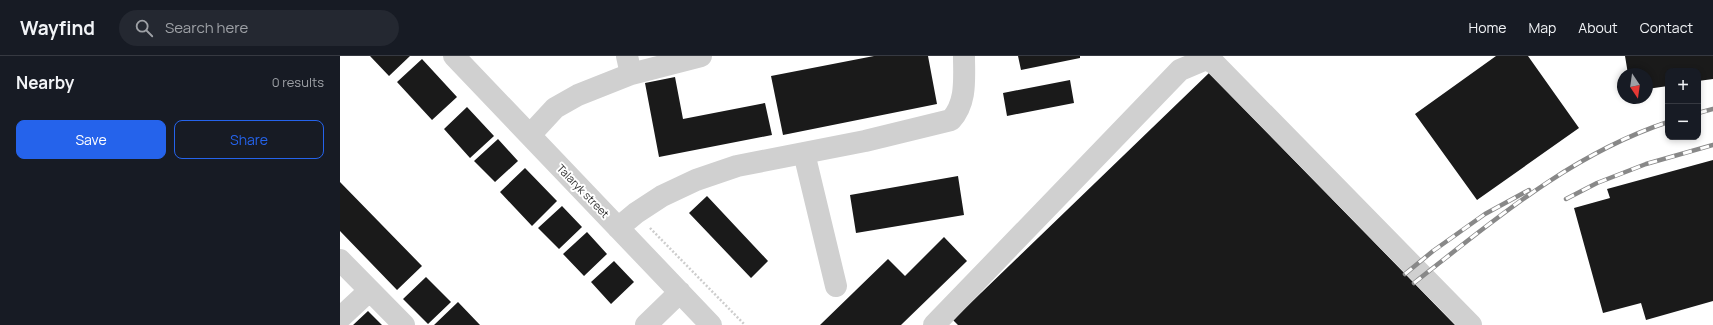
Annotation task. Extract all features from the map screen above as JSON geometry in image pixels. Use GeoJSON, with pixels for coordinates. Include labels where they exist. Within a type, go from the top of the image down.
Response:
{"type":"FeatureCollection","features":[{"type":"Feature","properties":{"kind":"street","name":"Talaryk street"},"geometry":{"type":"LineString","coordinates":[[454,56],[711,325]]}},
{"type":"Feature","properties":{"kind":"street"},"geometry":{"type":"LineString","coordinates":[[530,135],[555,108],[629,65],[701,56]]}},
{"type":"Feature","properties":{"kind":"street"},"geometry":{"type":"LineString","coordinates":[[618,228],[636,213],[662,196],[696,180],[737,166],[865,141],[951,120],[957,113],[962,101],[964,56]]}},
{"type":"Feature","properties":{"kind":"street"},"geometry":{"type":"LineString","coordinates":[[934,325],[1180,70],[1206,59],[1215,64],[1471,325]]}},
{"type":"Feature","properties":{"kind":"street"},"geometry":{"type":"LineString","coordinates":[[804,153],[836,286]]}},
{"type":"Feature","properties":{"kind":"street"},"geometry":{"type":"LineString","coordinates":[[340,260],[404,325]]}},
{"type":"Feature","properties":{"kind":"street"},"geometry":{"type":"LineString","coordinates":[[340,318],[369,291]]}},
{"type":"Feature","properties":{"kind":"street"},"geometry":{"type":"LineString","coordinates":[[646,325],[680,292]]}},
{"type":"Feature","properties":{"kind":"building"},"geometry":{"type":"Polygon","coordinates":[[[370,56],[410,56],[389,76],[370,56]]]}},
{"type":"Feature","properties":{"kind":"building"},"geometry":{"type":"Polygon","coordinates":[[[874,56],[928,56],[937,104],[783,135],[771,76],[874,56]]]}},
{"type":"Feature","properties":{"kind":"building"},"geometry":{"type":"Polygon","coordinates":[[[1018,56],[1080,56],[1080,58],[1021,70],[1018,56]]]}},
{"type":"Feature","properties":{"kind":"building"},"geometry":{"type":"Polygon","coordinates":[[[1496,56],[1528,56],[1579,128],[1477,200],[1415,114],[1496,56]]]}},
{"type":"Feature","properties":{"kind":"building"},"geometry":{"type":"Polygon","coordinates":[[[1625,56],[1713,56],[1713,79],[1701,81],[1701,68],[1665,68],[1665,86],[1653,88],[1653,68],[1627,68],[1625,56]]]}},
{"type":"Feature","properties":{"kind":"building"},"geometry":{"type":"Polygon","coordinates":[[[422,59],[457,97],[432,120],[397,82],[422,59]]]}},
{"type":"Feature","properties":{"kind":"building"},"geometry":{"type":"Polygon","coordinates":[[[1209,73],[1455,325],[958,325],[953,320],[1209,73]]]}},
{"type":"Feature","properties":{"kind":"building"},"geometry":{"type":"Polygon","coordinates":[[[675,77],[683,119],[765,103],[772,135],[659,157],[645,83],[675,77]]]}},
{"type":"Feature","properties":{"kind":"building"},"geometry":{"type":"Polygon","coordinates":[[[1070,80],[1074,103],[1007,116],[1003,93],[1070,80]]]}},
{"type":"Feature","properties":{"kind":"building"},"geometry":{"type":"Polygon","coordinates":[[[467,107],[494,136],[470,158],[444,129],[467,107]]]}},
{"type":"Feature","properties":{"kind":"building"},"geometry":{"type":"Polygon","coordinates":[[[498,139],[518,161],[495,182],[474,161],[498,139]]]}},
{"type":"Feature","properties":{"kind":"building"},"geometry":{"type":"Polygon","coordinates":[[[1713,160],[1713,301],[1646,320],[1641,303],[1603,313],[1574,208],[1610,198],[1607,189],[1713,160]]]}},
{"type":"Feature","properties":{"kind":"building"},"geometry":{"type":"Polygon","coordinates":[[[525,168],[557,201],[532,226],[500,192],[525,168]]]}},
{"type":"Feature","properties":{"kind":"building"},"geometry":{"type":"Polygon","coordinates":[[[958,176],[964,215],[856,233],[850,195],[958,176]]]}},
{"type":"Feature","properties":{"kind":"building"},"geometry":{"type":"Polygon","coordinates":[[[340,182],[422,266],[397,290],[340,231],[340,182]]]}},
{"type":"Feature","properties":{"kind":"building"},"geometry":{"type":"Polygon","coordinates":[[[707,196],[768,261],[751,278],[689,213],[707,196]]]}},
{"type":"Feature","properties":{"kind":"building"},"geometry":{"type":"Polygon","coordinates":[[[562,206],[582,227],[559,249],[538,228],[562,206]]]}},
{"type":"Feature","properties":{"kind":"building"},"geometry":{"type":"Polygon","coordinates":[[[587,232],[607,254],[584,276],[563,254],[587,232]]]}},
{"type":"Feature","properties":{"kind":"building"},"geometry":{"type":"Polygon","coordinates":[[[944,237],[967,261],[901,325],[820,325],[888,259],[905,276],[944,237]]]}},
{"type":"Feature","properties":{"kind":"building"},"geometry":{"type":"Polygon","coordinates":[[[614,261],[634,282],[611,304],[591,282],[614,261]]]}},
{"type":"Feature","properties":{"kind":"building"},"geometry":{"type":"Polygon","coordinates":[[[426,277],[451,302],[428,324],[403,299],[426,277]]]}},
{"type":"Feature","properties":{"kind":"building"},"geometry":{"type":"Polygon","coordinates":[[[458,302],[480,325],[434,325],[458,302]]]}},
{"type":"Feature","properties":{"kind":"building"},"geometry":{"type":"Polygon","coordinates":[[[368,311],[382,325],[353,325],[368,311]]]}},
{"type":"Feature","properties":{"kind":"railway"},"geometry":{"type":"LineString","coordinates":[[1701,112],[1713,109]]}},
{"type":"Feature","properties":{"kind":"railway"},"geometry":{"type":"LineString","coordinates":[[1414,283],[1473,236],[1534,191],[1598,152],[1632,136],[1665,123]]}},
{"type":"Feature","properties":{"kind":"railway"},"geometry":{"type":"LineString","coordinates":[[1566,199],[1597,183],[1646,164],[1713,145]]}},
{"type":"Feature","properties":{"kind":"railway"},"geometry":{"type":"LineString","coordinates":[[1405,274],[1433,251],[1485,214],[1529,190]]}}]}
